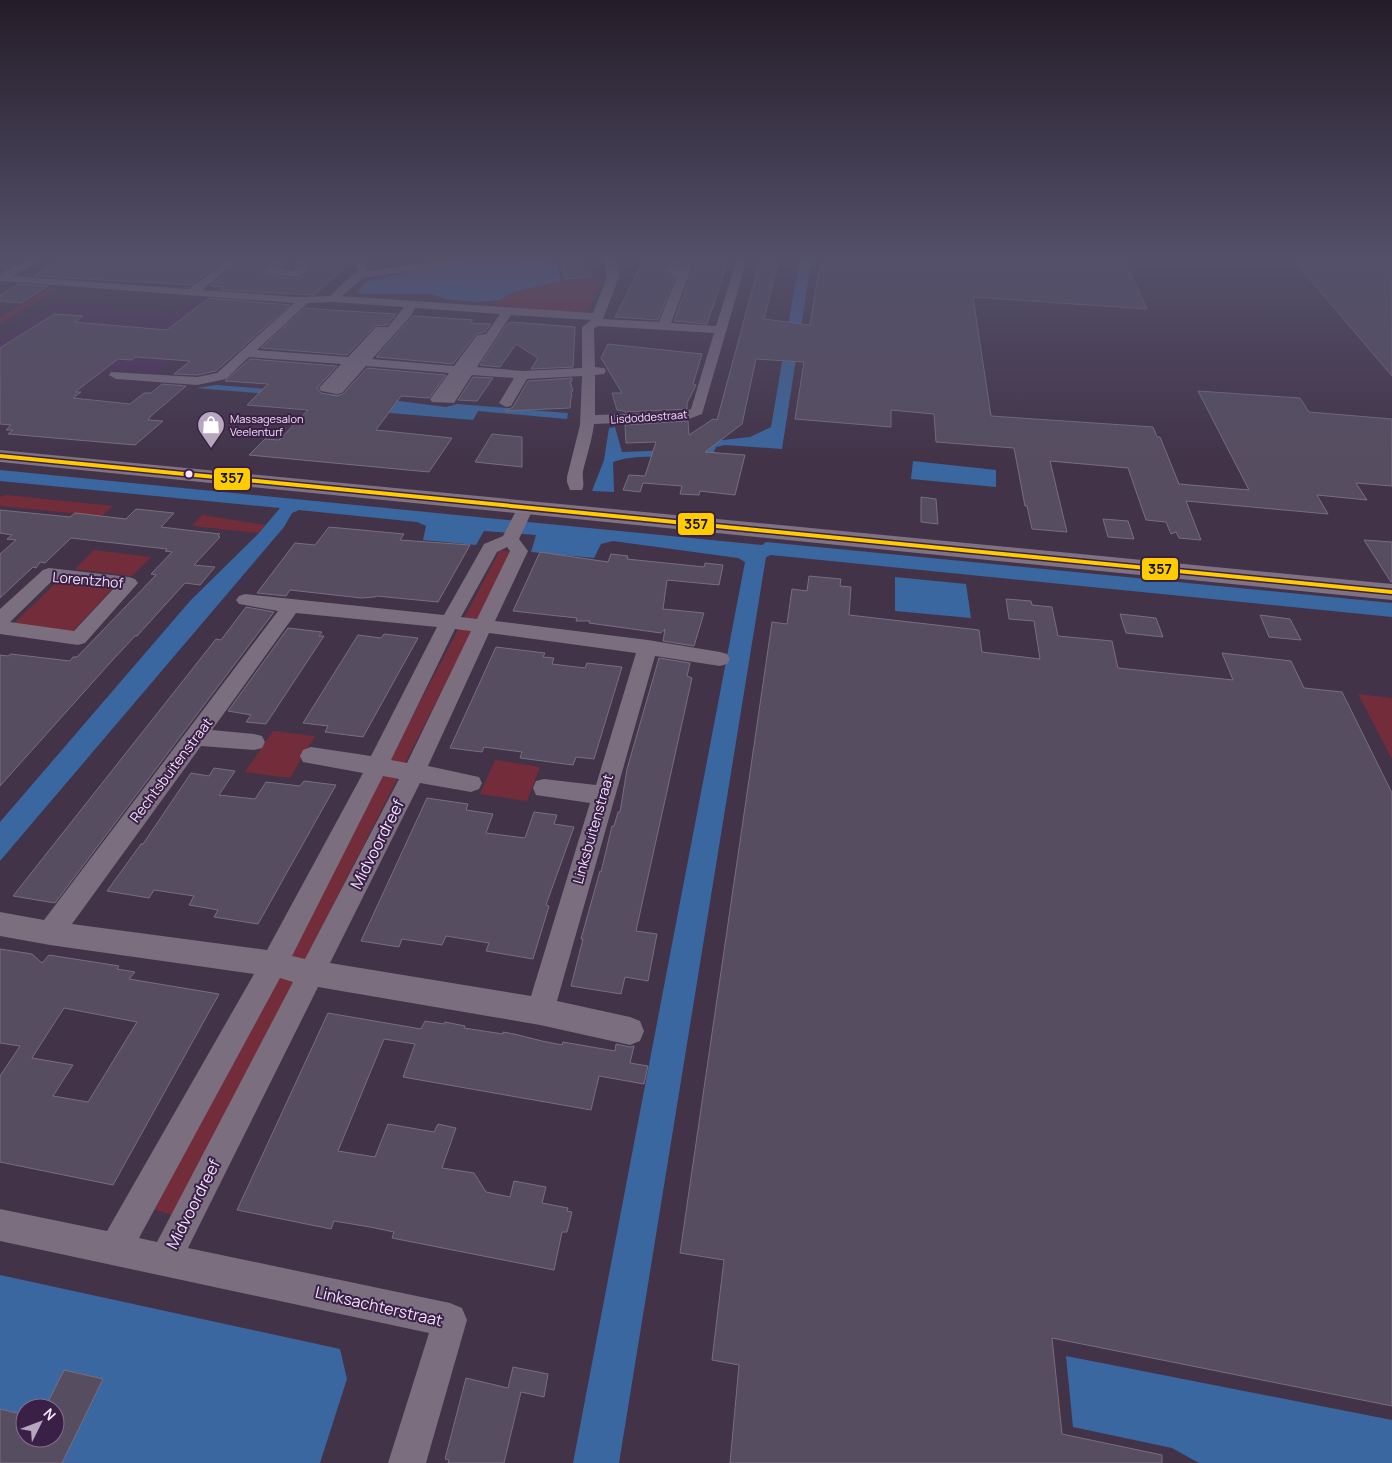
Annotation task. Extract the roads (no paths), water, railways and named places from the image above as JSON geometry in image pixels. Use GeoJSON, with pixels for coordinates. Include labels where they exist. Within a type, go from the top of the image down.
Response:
{"type":"FeatureCollection","features":[{"type":"Feature","properties":{"kind":"street"},"geometry":{"type":"LineString","coordinates":[[116,374],[197,381],[221,376],[278,324]]}},
{"type":"Feature","properties":{"kind":"street"},"geometry":{"type":"LineString","coordinates":[[357,362],[396,324]]}},
{"type":"Feature","properties":{"kind":"street"},"geometry":{"type":"LineString","coordinates":[[463,370],[491,338],[500,324]]}},
{"type":"Feature","properties":{"kind":"street"},"geometry":{"type":"LineString","coordinates":[[564,510],[576,487],[585,482],[591,468],[594,420],[594,371],[599,328],[598,324]]}},
{"type":"Feature","properties":{"kind":"street"},"geometry":{"type":"LineString","coordinates":[[644,324],[721,330]]}},
{"type":"Feature","properties":{"kind":"street","name":"Lisdoddestraat"},"geometry":{"type":"LineString","coordinates":[[594,420],[686,416],[697,411],[723,324]]}},
{"type":"Feature","properties":{"kind":"street"},"geometry":{"type":"LineString","coordinates":[[247,353],[524,376],[594,371]]}},
{"type":"Feature","properties":{"kind":"street"},"geometry":{"type":"LineString","coordinates":[[506,403],[524,376]]}},
{"type":"Feature","properties":{"kind":"street"},"geometry":{"type":"LineString","coordinates":[[576,487],[573,482],[574,476],[594,420]]}},
{"type":"Feature","properties":{"kind":"street"},"geometry":{"type":"LineString","coordinates":[[0,456],[524,511],[564,510],[1392,592]]}},
{"type":"Feature","properties":{"kind":"street"},"geometry":{"type":"LineString","coordinates":[[115,1249],[274,964],[378,765],[449,622],[490,548],[510,538],[524,511]]}},
{"type":"Feature","properties":{"kind":"street","name":"Midvoordreef"},"geometry":{"type":"LineString","coordinates":[[0,1225],[165,1260],[413,774],[484,626],[519,551],[510,538]]}},
{"type":"Feature","properties":{"kind":"street","name":"Lorentzhof"},"geometry":{"type":"LineString","coordinates":[[0,620],[48,574],[129,583],[78,638],[0,627]]}},
{"type":"Feature","properties":{"kind":"street"},"geometry":{"type":"LineString","coordinates":[[246,600],[291,607],[484,626],[648,647],[720,659]]}},
{"type":"Feature","properties":{"kind":"street","name":"Rechtsbuitenstraat"},"geometry":{"type":"LineString","coordinates":[[50,933],[291,607]]}},
{"type":"Feature","properties":{"kind":"street","name":"Linksbuitenstraat"},"geometry":{"type":"LineString","coordinates":[[540,1011],[648,647]]}},
{"type":"Feature","properties":{"kind":"street"},"geometry":{"type":"LineString","coordinates":[[196,737],[254,742]]}},
{"type":"Feature","properties":{"kind":"street"},"geometry":{"type":"LineString","coordinates":[[311,756],[378,765],[413,774],[470,783]]}},
{"type":"Feature","properties":{"kind":"street"},"geometry":{"type":"LineString","coordinates":[[544,788],[603,795]]}},
{"type":"Feature","properties":{"kind":"street"},"geometry":{"type":"LineString","coordinates":[[0,924],[50,933],[274,964],[311,973],[540,1011],[630,1031]]}},
{"type":"Feature","properties":{"kind":"street","name":"Linksachterstraat"},"geometry":{"type":"LineString","coordinates":[[165,1260],[450,1320],[407,1463]]}},
{"type":"Feature","properties":{"kind":"water"},"geometry":{"type":"Polygon","coordinates":[[[788,324],[801,324],[782,449],[725,445],[716,447],[710,461],[661,457],[624,459],[613,462],[614,492],[592,491],[604,460],[609,428],[615,427],[622,452],[701,449],[713,441],[750,437],[771,427],[788,324]]]}},
{"type":"Feature","properties":{"kind":"water"},"geometry":{"type":"Polygon","coordinates":[[[216,385],[396,399],[399,401],[446,407],[457,404],[568,413],[567,419],[478,411],[473,420],[378,412],[343,400],[196,388],[216,385]]]}},
{"type":"Feature","properties":{"kind":"water"},"geometry":{"type":"Polygon","coordinates":[[[913,461],[996,470],[996,487],[911,479],[913,461]]]}},
{"type":"Feature","properties":{"kind":"water"},"geometry":{"type":"Polygon","coordinates":[[[0,470],[762,545],[766,542],[1392,603],[1392,617],[771,555],[766,557],[619,1463],[573,1463],[745,562],[738,558],[613,541],[601,544],[594,558],[531,552],[536,535],[484,531],[476,545],[423,540],[426,526],[417,522],[299,510],[292,513],[284,527],[0,861],[0,822],[190,601],[259,533],[280,508],[0,481],[0,470]]]}},
{"type":"Feature","properties":{"kind":"water"},"geometry":{"type":"Polygon","coordinates":[[[895,577],[966,584],[971,618],[895,611],[895,577]]]}},
{"type":"Feature","properties":{"kind":"water"},"geometry":{"type":"Polygon","coordinates":[[[0,1275],[340,1349],[347,1379],[320,1463],[0,1463],[0,1275]]]}},
{"type":"Feature","properties":{"kind":"water"},"geometry":{"type":"Polygon","coordinates":[[[1066,1356],[1392,1420],[1392,1463],[1199,1463],[1172,1448],[1073,1427],[1066,1356]]]}},
{"type":"Feature","properties":{"kind":"place","name":"Massagesalon Veelenturf"},"geometry":{"type":"Point","coordinates":[211,449]}}]}
